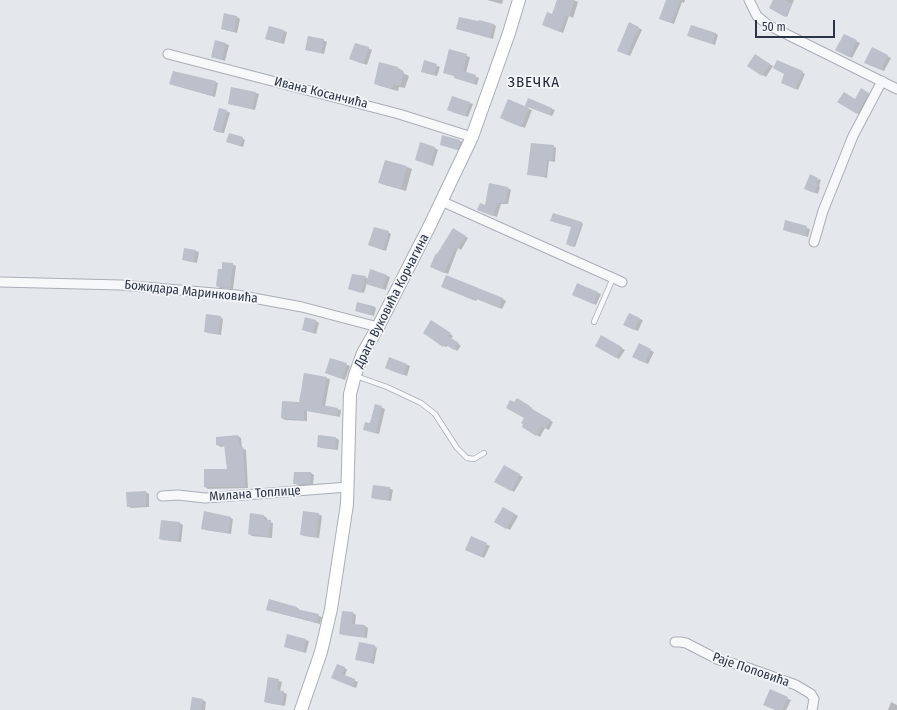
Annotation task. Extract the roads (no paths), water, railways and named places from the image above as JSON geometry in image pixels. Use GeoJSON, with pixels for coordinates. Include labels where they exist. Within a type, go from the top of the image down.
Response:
{"type":"FeatureCollection","features":[{"type":"Feature","properties":{"kind":"street","name":"Драга Вуковића Корчагина"},"geometry":{"type":"LineString","coordinates":[[301,710],[322,652],[331,609],[347,504],[350,394],[355,375],[364,353],[472,137],[510,33],[519,0]]}},
{"type":"Feature","properties":{"kind":"street"},"geometry":{"type":"LineString","coordinates":[[749,0],[758,16],[768,25],[897,89]]}},
{"type":"Feature","properties":{"kind":"street","name":"Ивана Косанчића"},"geometry":{"type":"LineString","coordinates":[[168,54],[399,114],[472,137]]}},
{"type":"Feature","properties":{"kind":"street"},"geometry":{"type":"LineString","coordinates":[[814,242],[823,211],[853,136],[882,82]]}},
{"type":"Feature","properties":{"kind":"street"},"geometry":{"type":"LineString","coordinates":[[441,201],[617,280]]}},
{"type":"Feature","properties":{"kind":"street","name":"Божидара Маринковића"},"geometry":{"type":"LineString","coordinates":[[0,282],[121,285],[237,295],[302,307],[378,327]]}},
{"type":"Feature","properties":{"kind":"street","name":"Милана Топлице"},"geometry":{"type":"LineString","coordinates":[[162,496],[178,495],[205,498],[348,487]]}},
{"type":"Feature","properties":{"kind":"street","name":"Раје Поповића"},"geometry":{"type":"LineString","coordinates":[[675,642],[686,644],[719,660],[743,666],[796,685],[811,694],[814,699],[812,710]]}},
{"type":"Feature","properties":{"kind":"lane"},"geometry":{"type":"LineString","coordinates":[[594,322],[617,280]]}},
{"type":"Feature","properties":{"kind":"lane"},"geometry":{"type":"LineString","coordinates":[[355,375],[387,387],[421,403],[435,414],[457,448],[467,458],[474,459],[484,453]]}},
{"type":"Feature","properties":{"kind":"district","name":"ЗВЕЧКА"},"geometry":{"type":"Point","coordinates":[534,83]}}]}
